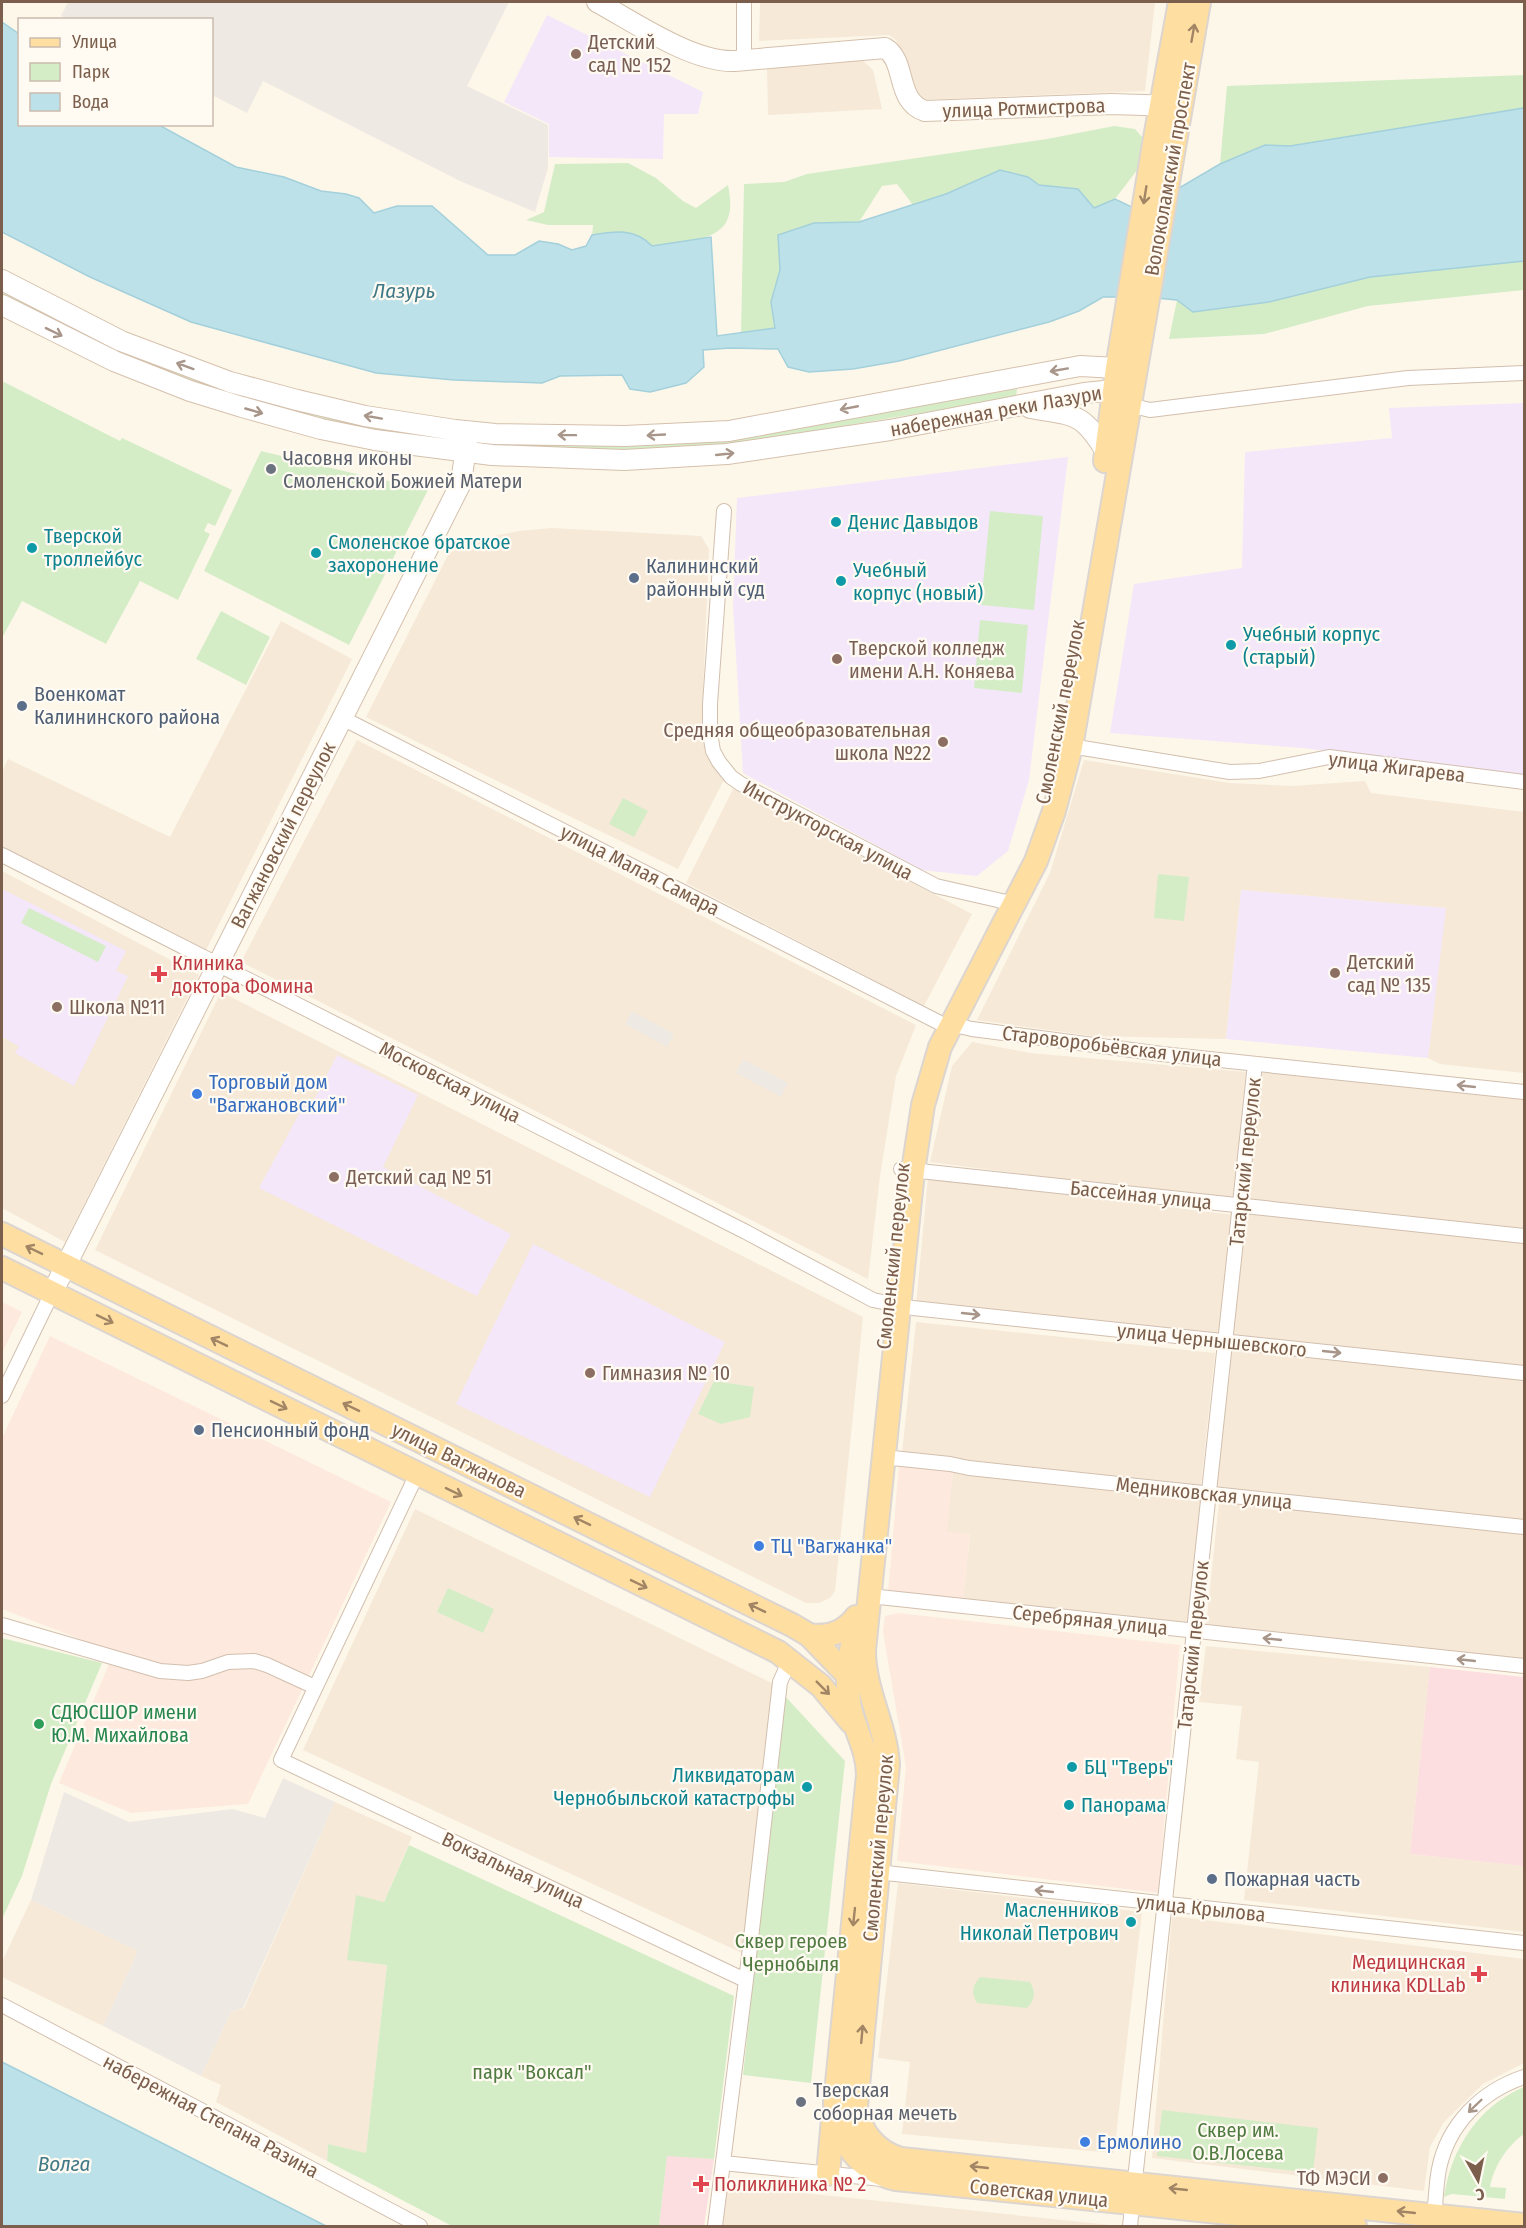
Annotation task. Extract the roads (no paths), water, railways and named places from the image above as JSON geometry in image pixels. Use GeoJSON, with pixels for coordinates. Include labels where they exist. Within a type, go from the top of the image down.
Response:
{"type":"FeatureCollection","features":[{"type":"Feature","properties":{"kind":"main road","name":"улица Ротмистрова"},"geometry":{"type":"LineString","coordinates":[[597,2],[694,54],[718,61],[885,48],[892,55],[909,100],[918,109],[927,111],[1111,104],[1171,106]]}},
{"type":"Feature","properties":{"kind":"main road","name":"Волоколамский проспект"},"geometry":{"type":"LineString","coordinates":[[1171,106],[1180,2]]}},
{"type":"Feature","properties":{"kind":"main road","name":"Волоколамский проспект"},"geometry":{"type":"LineString","coordinates":[[1132,335],[1171,106],[1199,2]]}},
{"type":"Feature","properties":{"kind":"main road","name":"набережная реки Лазури"},"geometry":{"type":"LineString","coordinates":[[2,280],[121,341],[230,382],[286,398],[354,413],[468,431],[625,436],[729,431],[1080,366],[1124,384]]}},
{"type":"Feature","properties":{"kind":"main road","name":"набережная реки Лазури"},"geometry":{"type":"LineString","coordinates":[[2,305],[114,361],[216,399],[348,434],[466,453],[624,460],[727,454],[890,430],[1124,384]]}},
{"type":"Feature","properties":{"kind":"main road","name":"Смоленский переулок"},"geometry":{"type":"LineString","coordinates":[[848,1676],[849,1699],[865,1750],[868,1775],[835,2103],[839,2127],[850,2150],[868,2167],[884,2176],[899,2169],[869,2138],[862,2126],[856,2107],[881,1873],[888,1765],[882,1728],[865,1668],[864,1610],[907,1170],[944,1023],[1048,831],[1060,791],[1064,745],[1107,453],[1124,384],[1132,335]]}},
{"type":"Feature","properties":{"kind":"main road"},"geometry":{"type":"LineString","coordinates":[[1017,378],[1024,379],[1031,386],[1031,396],[1020,405]]}},
{"type":"Feature","properties":{"kind":"main road","name":"Смоленский переулок"},"geometry":{"type":"LineString","coordinates":[[1064,745],[1125,442],[1124,384]]}},
{"type":"Feature","properties":{"kind":"main road"},"geometry":{"type":"LineString","coordinates":[[1020,405],[1070,415],[1079,419],[1093,431],[1107,453]]}},
{"type":"Feature","properties":{"kind":"main road","name":"Вагжановский переулок"},"geometry":{"type":"LineString","coordinates":[[52,1293],[461,483],[468,431]]}},
{"type":"Feature","properties":{"kind":"main road","name":"улица Вагжанова"},"geometry":{"type":"LineString","coordinates":[[2,1234],[841,1652],[848,1676],[870,1702],[882,1728]]}},
{"type":"Feature","properties":{"kind":"main road","name":"улица Вагжанова"},"geometry":{"type":"LineString","coordinates":[[2,1268],[784,1656],[821,1686],[859,1733]]}},
{"type":"Feature","properties":{"kind":"main road","name":"Смоленский переулок"},"geometry":{"type":"LineString","coordinates":[[841,1652],[864,1610],[883,1456],[893,1305]]}},
{"type":"Feature","properties":{"kind":"main road"},"geometry":{"type":"LineString","coordinates":[[809,1635],[833,1634],[846,1628],[864,1610]]}},
{"type":"Feature","properties":{"kind":"main road"},"geometry":{"type":"LineString","coordinates":[[784,1656],[805,1657],[841,1652]]}},
{"type":"Feature","properties":{"kind":"main road"},"geometry":{"type":"LineString","coordinates":[[828,2174],[835,2103]]}},
{"type":"Feature","properties":{"kind":"main road","name":"Советская улица"},"geometry":{"type":"LineString","coordinates":[[899,2169],[1134,2194],[1438,2221]]}},
{"type":"Feature","properties":{"kind":"main road","name":"Советская улица"},"geometry":{"type":"LineString","coordinates":[[1134,2194],[1355,2226]]}},
{"type":"Feature","properties":{"kind":"main road"},"geometry":{"type":"LineString","coordinates":[[1438,2221],[1446,2223],[1464,2219],[1524,2225]]}},
{"type":"Feature","properties":{"kind":"street"},"geometry":{"type":"LineString","coordinates":[[744,2],[744,60]]}},
{"type":"Feature","properties":{"kind":"street"},"geometry":{"type":"LineString","coordinates":[[1124,384],[1150,410],[1408,378],[1524,372]]}},
{"type":"Feature","properties":{"kind":"street","name":"Инструкторская улица"},"geometry":{"type":"LineString","coordinates":[[724,511],[710,704],[712,745],[722,767],[741,784],[936,886],[1008,903]]}},
{"type":"Feature","properties":{"kind":"street","name":"улица Малая Самара"},"geometry":{"type":"LineString","coordinates":[[342,718],[944,1023]]}},
{"type":"Feature","properties":{"kind":"street","name":"улица Жигарева"},"geometry":{"type":"LineString","coordinates":[[1064,745],[1230,772],[1259,771],[1329,757],[1524,782]]}},
{"type":"Feature","properties":{"kind":"street","name":"Московская улица"},"geometry":{"type":"LineString","coordinates":[[2,855],[746,1232],[873,1300],[893,1305]]}},
{"type":"Feature","properties":{"kind":"street","name":"Староворобьёвская улица"},"geometry":{"type":"LineString","coordinates":[[944,1023],[972,1029],[1255,1064],[1524,1092]]}},
{"type":"Feature","properties":{"kind":"street","name":"Татарский переулок"},"geometry":{"type":"LineString","coordinates":[[1130,2226],[1255,1064]]}},
{"type":"Feature","properties":{"kind":"street","name":"Бассейная улица"},"geometry":{"type":"LineString","coordinates":[[907,1170],[1524,1236]]}},
{"type":"Feature","properties":{"kind":"street","name":"Вагжановский переулок"},"geometry":{"type":"LineString","coordinates":[[2,1396],[52,1293]]}},
{"type":"Feature","properties":{"kind":"street","name":"улица Чернышевского"},"geometry":{"type":"LineString","coordinates":[[893,1305],[1524,1373]]}},
{"type":"Feature","properties":{"kind":"street","name":"Медниковская улица"},"geometry":{"type":"LineString","coordinates":[[883,1456],[969,1468],[1524,1527]]}},
{"type":"Feature","properties":{"kind":"street"},"geometry":{"type":"LineString","coordinates":[[2,1625],[174,1674],[193,1673],[228,1662],[254,1662],[267,1665],[315,1687],[417,1474]]}},
{"type":"Feature","properties":{"kind":"street","name":"Серебряная улица"},"geometry":{"type":"LineString","coordinates":[[864,1610],[1009,1611],[1524,1666]]}},
{"type":"Feature","properties":{"kind":"street"},"geometry":{"type":"LineString","coordinates":[[715,2226],[784,1656]]}},
{"type":"Feature","properties":{"kind":"street","name":"Вокзальная улица"},"geometry":{"type":"LineString","coordinates":[[315,1687],[281,1760],[745,1980]]}},
{"type":"Feature","properties":{"kind":"street","name":"улица Крылова"},"geometry":{"type":"LineString","coordinates":[[881,1873],[1524,1943]]}},
{"type":"Feature","properties":{"kind":"street","name":"набережная Степана Разина"},"geometry":{"type":"LineString","coordinates":[[2,2005],[420,2226]]}},
{"type":"Feature","properties":{"kind":"street"},"geometry":{"type":"LineString","coordinates":[[1438,2221],[1437,2181],[1442,2158],[1458,2126],[1473,2107],[1491,2092],[1524,2077]]}},
{"type":"Feature","properties":{"kind":"street","name":"Советская улица"},"geometry":{"type":"LineString","coordinates":[[723,2163],[828,2174],[899,2169]]}},
{"type":"Feature","properties":{"kind":"water","name":"Лазурь"},"geometry":{"type":"Polygon","coordinates":[[[2,22],[18,33],[18,126],[161,126],[236,167],[284,177],[321,191],[359,198],[374,213],[397,206],[432,206],[488,255],[515,255],[539,241],[558,244],[572,250],[586,246],[592,235],[609,232],[624,232],[639,236],[652,246],[711,237],[717,336],[775,328],[771,302],[780,270],[778,235],[814,223],[859,222],[946,194],[1000,170],[1028,177],[1039,185],[1078,189],[1094,208],[1115,199],[1140,211],[1220,164],[1265,145],[1290,146],[1524,108],[1524,261],[1370,277],[1269,302],[1193,312],[1177,300],[1103,297],[1079,311],[1049,322],[899,361],[853,369],[809,372],[788,367],[778,349],[703,350],[704,367],[686,383],[650,392],[630,389],[622,375],[560,376],[542,383],[454,380],[376,373],[191,322],[90,277],[2,232],[2,22]]]}},
{"type":"Feature","properties":{"kind":"water","name":"Волга"},"geometry":{"type":"Polygon","coordinates":[[[2,2062],[326,2226],[2,2226],[2,2062]]]}},
{"type":"Feature","properties":{"kind":"place","name":"Детский сад № 152"},"geometry":{"type":"Point","coordinates":[576,54]}},
{"type":"Feature","properties":{"kind":"place","name":"Часовня иконы Смоленской Божией Матери"},"geometry":{"type":"Point","coordinates":[271,469]}},
{"type":"Feature","properties":{"kind":"place","name":"Денис Давыдов"},"geometry":{"type":"Point","coordinates":[836,522]}},
{"type":"Feature","properties":{"kind":"place","name":"Тверской троллейбус"},"geometry":{"type":"Point","coordinates":[32,548]}},
{"type":"Feature","properties":{"kind":"place","name":"Смоленское братское захоронение"},"geometry":{"type":"Point","coordinates":[316,553]}},
{"type":"Feature","properties":{"kind":"place","name":"Калининский районный суд"},"geometry":{"type":"Point","coordinates":[634,578]}},
{"type":"Feature","properties":{"kind":"place","name":"Учебный корпус (новый)"},"geometry":{"type":"Point","coordinates":[841,581]}},
{"type":"Feature","properties":{"kind":"place","name":"Учебный корпус (старый)"},"geometry":{"type":"Point","coordinates":[1231,645]}},
{"type":"Feature","properties":{"kind":"place","name":"Тверской колледж имени А.Н. Коняева"},"geometry":{"type":"Point","coordinates":[837,659]}},
{"type":"Feature","properties":{"kind":"place","name":"Военкомат Калининского района"},"geometry":{"type":"Point","coordinates":[22,706]}},
{"type":"Feature","properties":{"kind":"place","name":"Средняя общеобразовательная школа №22"},"geometry":{"type":"Point","coordinates":[943,742]}},
{"type":"Feature","properties":{"kind":"place","name":"Детский сад № 135"},"geometry":{"type":"Point","coordinates":[1335,973]}},
{"type":"Feature","properties":{"kind":"place","name":"Клиника доктора Фомина"},"geometry":{"type":"Point","coordinates":[159,974]}},
{"type":"Feature","properties":{"kind":"place","name":"Школа №11"},"geometry":{"type":"Point","coordinates":[57,1007]}},
{"type":"Feature","properties":{"kind":"place","name":"Торговый дом \"Вагжановский\""},"geometry":{"type":"Point","coordinates":[197,1094]}},
{"type":"Feature","properties":{"kind":"place","name":"Детский сад № 51"},"geometry":{"type":"Point","coordinates":[334,1177]}},
{"type":"Feature","properties":{"kind":"place","name":"Гимназия № 10"},"geometry":{"type":"Point","coordinates":[590,1373]}},
{"type":"Feature","properties":{"kind":"place","name":"Пенсионный фонд"},"geometry":{"type":"Point","coordinates":[199,1430]}},
{"type":"Feature","properties":{"kind":"place","name":"ТЦ \"Вагжанка\""},"geometry":{"type":"Point","coordinates":[759,1546]}},
{"type":"Feature","properties":{"kind":"place","name":"СДЮСШОР имени Ю.М. Михайлова"},"geometry":{"type":"Point","coordinates":[39,1724]}},
{"type":"Feature","properties":{"kind":"place","name":"БЦ \"Тверь\""},"geometry":{"type":"Point","coordinates":[1072,1767]}},
{"type":"Feature","properties":{"kind":"place","name":"Ликвидаторам Чернобыльской катастрофы"},"geometry":{"type":"Point","coordinates":[807,1787]}},
{"type":"Feature","properties":{"kind":"place","name":"Панорама"},"geometry":{"type":"Point","coordinates":[1069,1805]}},
{"type":"Feature","properties":{"kind":"place","name":"Пожарная часть"},"geometry":{"type":"Point","coordinates":[1212,1879]}},
{"type":"Feature","properties":{"kind":"place","name":"Масленников Николай Петрович"},"geometry":{"type":"Point","coordinates":[1131,1922]}},
{"type":"Feature","properties":{"kind":"place","name":"Медицинская клиника KDLLab"},"geometry":{"type":"Point","coordinates":[1479,1974]}},
{"type":"Feature","properties":{"kind":"place","name":"Тверская соборная мечеть"},"geometry":{"type":"Point","coordinates":[801,2102]}},
{"type":"Feature","properties":{"kind":"place","name":"Ермолино"},"geometry":{"type":"Point","coordinates":[1085,2142]}},
{"type":"Feature","properties":{"kind":"place","name":"ТФ МЭСИ"},"geometry":{"type":"Point","coordinates":[1383,2178]}},
{"type":"Feature","properties":{"kind":"place","name":"Поликлиника № 2"},"geometry":{"type":"Point","coordinates":[701,2184]}},
{"type":"Feature","properties":{"kind":"park label","name":"Сквер героев Чернобыля"},"geometry":{"type":"Point","coordinates":[791,1952]}},
{"type":"Feature","properties":{"kind":"park label","name":"парк \"Воксал\""},"geometry":{"type":"Point","coordinates":[532,2072]}},
{"type":"Feature","properties":{"kind":"park label","name":"Сквер им. О.В.Лосева"},"geometry":{"type":"Point","coordinates":[1238,2142]}}]}
